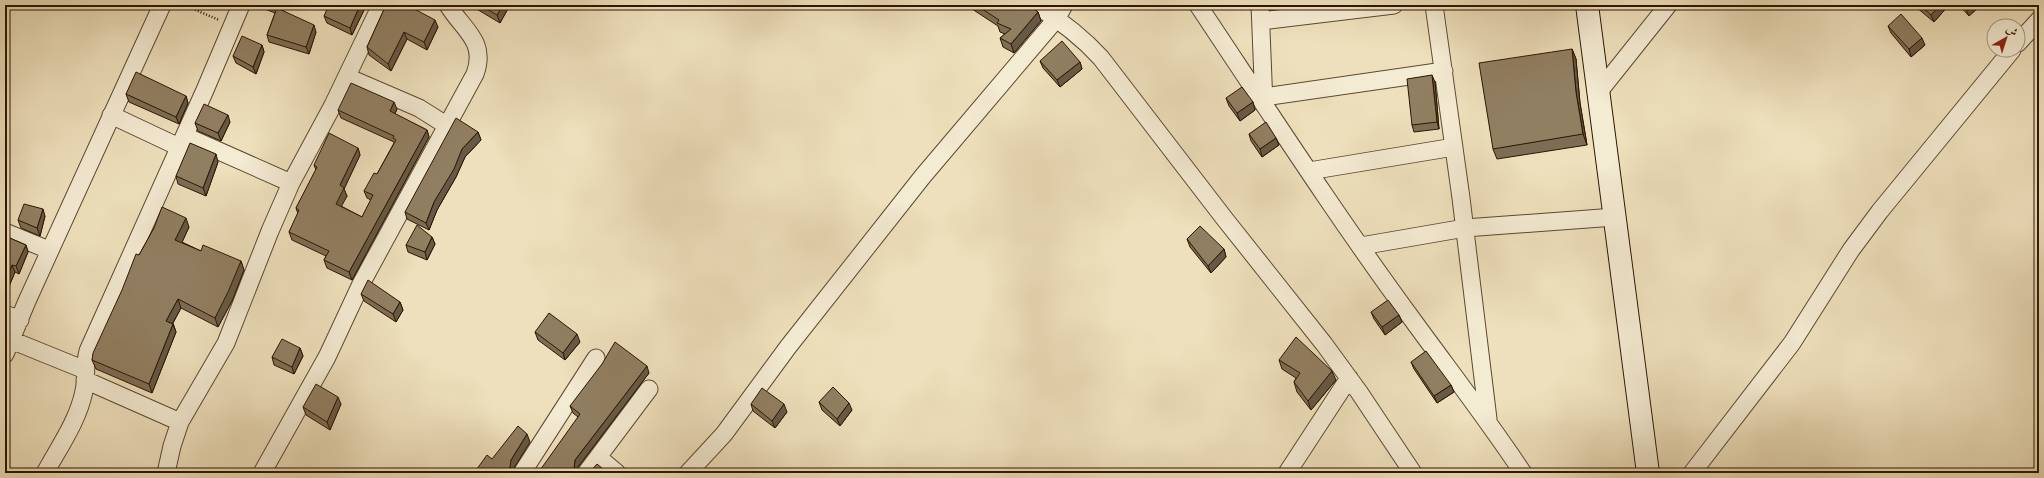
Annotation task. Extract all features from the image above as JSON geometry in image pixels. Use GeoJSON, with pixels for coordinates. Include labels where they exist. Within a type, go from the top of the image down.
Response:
{"type":"FeatureCollection","features":[{"type":"Feature","properties":{"kind":"main road"},"geometry":{"type":"LineString","coordinates":[[1587,5],[1597,94],[1615,217],[1648,473]]}},
{"type":"Feature","properties":{"kind":"street"},"geometry":{"type":"LineString","coordinates":[[162,5],[50,250],[13,317],[8,347],[85,375],[180,422]]}},
{"type":"Feature","properties":{"kind":"street"},"geometry":{"type":"LineString","coordinates":[[45,473],[77,415],[84,390],[88,351],[241,5]]}},
{"type":"Feature","properties":{"kind":"street"},"geometry":{"type":"LineString","coordinates":[[166,473],[172,446],[180,422],[226,343],[240,311],[270,231],[291,183],[346,77],[381,5]]}},
{"type":"Feature","properties":{"kind":"street"},"geometry":{"type":"LineString","coordinates":[[262,473],[333,346],[361,284],[475,74],[479,62],[478,45],[455,17],[448,5]]}},
{"type":"Feature","properties":{"kind":"street"},"geometry":{"type":"LineString","coordinates":[[1035,5],[1060,12],[1101,58],[1224,218],[1324,344],[1349,378],[1413,473]]}},
{"type":"Feature","properties":{"kind":"street"},"geometry":{"type":"LineString","coordinates":[[1198,5],[1361,246],[1412,319],[1488,419],[1523,473]]}},
{"type":"Feature","properties":{"kind":"street"},"geometry":{"type":"LineString","coordinates":[[1264,101],[1260,13],[1394,5]]}},
{"type":"Feature","properties":{"kind":"street"},"geometry":{"type":"LineString","coordinates":[[1434,5],[1465,228],[1488,419]]}},
{"type":"Feature","properties":{"kind":"street"},"geometry":{"type":"LineString","coordinates":[[1597,94],[1668,5]]}},
{"type":"Feature","properties":{"kind":"street"},"geometry":{"type":"LineString","coordinates":[[688,473],[724,434],[788,347],[923,176],[1060,12]]}},
{"type":"Feature","properties":{"kind":"street"},"geometry":{"type":"LineString","coordinates":[[2026,34],[2039,20]]}},
{"type":"Feature","properties":{"kind":"street"},"geometry":{"type":"LineString","coordinates":[[1692,473],[1792,343],[1859,238],[2005,58]]}},
{"type":"Feature","properties":{"kind":"street"},"geometry":{"type":"LineString","coordinates":[[1264,101],[1444,71]]}},
{"type":"Feature","properties":{"kind":"street"},"geometry":{"type":"LineString","coordinates":[[346,77],[419,108],[446,125]]}},
{"type":"Feature","properties":{"kind":"street"},"geometry":{"type":"LineString","coordinates":[[111,115],[291,183]]}},
{"type":"Feature","properties":{"kind":"street"},"geometry":{"type":"LineString","coordinates":[[1309,171],[1454,147]]}},
{"type":"Feature","properties":{"kind":"street"},"geometry":{"type":"LineString","coordinates":[[1361,246],[1465,228],[1615,217]]}},
{"type":"Feature","properties":{"kind":"street"},"geometry":{"type":"LineString","coordinates":[[5,232],[50,250]]}},
{"type":"Feature","properties":{"kind":"street"},"geometry":{"type":"LineString","coordinates":[[522,473],[596,358]]}},
{"type":"Feature","properties":{"kind":"street"},"geometry":{"type":"LineString","coordinates":[[1287,473],[1349,378]]}},
{"type":"Feature","properties":{"kind":"street"},"geometry":{"type":"LineString","coordinates":[[586,473],[649,389]]}},
{"type":"Feature","properties":{"kind":"street"},"geometry":{"type":"LineString","coordinates":[[598,457],[617,473]]}},
{"type":"Feature","properties":{"kind":"path"},"geometry":{"type":"LineString","coordinates":[[184,5],[232,26]]}},
{"type":"Feature","properties":{"kind":"building"},"geometry":{"type":"Polygon","coordinates":[[[270,5],[279,5],[277,8],[270,5]]]}},
{"type":"Feature","properties":{"kind":"building"},"geometry":{"type":"Polygon","coordinates":[[[329,5],[360,5],[350,28],[324,16],[329,5]]]}},
{"type":"Feature","properties":{"kind":"building"},"geometry":{"type":"Polygon","coordinates":[[[386,5],[407,5],[435,20],[424,42],[404,32],[388,64],[367,47],[386,5]]]}},
{"type":"Feature","properties":{"kind":"building"},"geometry":{"type":"Polygon","coordinates":[[[480,5],[503,5],[497,15],[480,5]]]}},
{"type":"Feature","properties":{"kind":"building"},"geometry":{"type":"Polygon","coordinates":[[[976,5],[1029,5],[1038,12],[1011,44],[1000,38],[1011,29],[997,23],[999,20],[976,5]]]}},
{"type":"Feature","properties":{"kind":"building"},"geometry":{"type":"Polygon","coordinates":[[[1920,5],[1940,5],[1931,15],[1920,5]]]}},
{"type":"Feature","properties":{"kind":"building"},"geometry":{"type":"Polygon","coordinates":[[[1963,5],[1970,5],[1966,9],[1963,5]]]}},
{"type":"Feature","properties":{"kind":"building"},"geometry":{"type":"Polygon","coordinates":[[[277,8],[314,25],[306,47],[267,35],[277,8]]]}},
{"type":"Feature","properties":{"kind":"building"},"geometry":{"type":"Polygon","coordinates":[[[1901,14],[1922,38],[1909,49],[1888,26],[1901,14]]]}},
{"type":"Feature","properties":{"kind":"building"},"geometry":{"type":"Polygon","coordinates":[[[242,36],[262,45],[253,67],[233,56],[242,36]]]}},
{"type":"Feature","properties":{"kind":"building"},"geometry":{"type":"Polygon","coordinates":[[[1062,41],[1080,62],[1057,80],[1040,61],[1062,41]]]}},
{"type":"Feature","properties":{"kind":"building"},"geometry":{"type":"Polygon","coordinates":[[[1572,49],[1576,92],[1583,134],[1493,149],[1479,63],[1572,49]]]}},
{"type":"Feature","properties":{"kind":"building"},"geometry":{"type":"Polygon","coordinates":[[[136,72],[186,96],[176,117],[126,94],[136,72]]]}},
{"type":"Feature","properties":{"kind":"building"},"geometry":{"type":"Polygon","coordinates":[[[1432,75],[1437,122],[1412,125],[1407,79],[1432,75]]]}},
{"type":"Feature","properties":{"kind":"building"},"geometry":{"type":"Polygon","coordinates":[[[351,83],[394,102],[390,111],[427,130],[349,272],[324,260],[329,251],[289,232],[299,210],[296,208],[317,167],[314,165],[329,133],[358,148],[340,185],[344,188],[336,204],[362,217],[373,195],[364,191],[374,173],[377,174],[396,140],[393,138],[394,136],[338,110],[351,83]]]}},
{"type":"Feature","properties":{"kind":"building"},"geometry":{"type":"Polygon","coordinates":[[[1242,87],[1253,102],[1237,113],[1226,98],[1242,87]]]}},
{"type":"Feature","properties":{"kind":"building"},"geometry":{"type":"Polygon","coordinates":[[[204,104],[228,115],[218,133],[195,123],[204,104]]]}},
{"type":"Feature","properties":{"kind":"building"},"geometry":{"type":"Polygon","coordinates":[[[456,118],[478,132],[462,149],[454,169],[434,202],[426,223],[405,212],[456,118]]]}},
{"type":"Feature","properties":{"kind":"building"},"geometry":{"type":"Polygon","coordinates":[[[1266,122],[1276,138],[1260,149],[1249,134],[1266,122]]]}},
{"type":"Feature","properties":{"kind":"building"},"geometry":{"type":"Polygon","coordinates":[[[190,143],[216,154],[203,188],[176,176],[190,143]]]}},
{"type":"Feature","properties":{"kind":"building"},"geometry":{"type":"Polygon","coordinates":[[[24,204],[43,209],[37,228],[18,220],[24,204]]]}},
{"type":"Feature","properties":{"kind":"building"},"geometry":{"type":"Polygon","coordinates":[[[162,207],[186,218],[175,240],[201,251],[203,245],[241,261],[215,318],[178,299],[166,321],[173,324],[149,384],[92,360],[93,353],[122,290],[136,254],[139,255],[154,228],[162,207]]]}},
{"type":"Feature","properties":{"kind":"building"},"geometry":{"type":"Polygon","coordinates":[[[417,225],[432,237],[425,252],[406,245],[417,225]]]}},
{"type":"Feature","properties":{"kind":"building"},"geometry":{"type":"Polygon","coordinates":[[[1200,226],[1224,249],[1208,266],[1187,239],[1200,226]]]}},
{"type":"Feature","properties":{"kind":"building"},"geometry":{"type":"Polygon","coordinates":[[[5,236],[26,245],[16,266],[12,265],[5,282],[5,236]]]}},
{"type":"Feature","properties":{"kind":"building"},"geometry":{"type":"Polygon","coordinates":[[[368,280],[400,302],[393,314],[361,294],[368,280]]]}},
{"type":"Feature","properties":{"kind":"building"},"geometry":{"type":"Polygon","coordinates":[[[1388,300],[1399,315],[1382,327],[1371,312],[1388,300]]]}},
{"type":"Feature","properties":{"kind":"building"},"geometry":{"type":"Polygon","coordinates":[[[549,313],[577,334],[563,353],[535,332],[549,313]]]}},
{"type":"Feature","properties":{"kind":"building"},"geometry":{"type":"Polygon","coordinates":[[[1296,337],[1332,371],[1308,401],[1294,382],[1300,373],[1279,360],[1296,337]]]}},
{"type":"Feature","properties":{"kind":"building"},"geometry":{"type":"Polygon","coordinates":[[[282,339],[300,348],[292,367],[272,357],[282,339]]]}},
{"type":"Feature","properties":{"kind":"building"},"geometry":{"type":"Polygon","coordinates":[[[615,342],[647,366],[575,460],[574,469],[577,473],[538,473],[580,414],[570,406],[602,364],[615,342]]]}},
{"type":"Feature","properties":{"kind":"building"},"geometry":{"type":"Polygon","coordinates":[[[1426,351],[1451,385],[1434,396],[1411,362],[1426,351]]]}},
{"type":"Feature","properties":{"kind":"building"},"geometry":{"type":"Polygon","coordinates":[[[316,384],[338,397],[327,422],[303,407],[316,384]]]}},
{"type":"Feature","properties":{"kind":"building"},"geometry":{"type":"Polygon","coordinates":[[[833,387],[849,403],[837,419],[819,402],[833,387]]]}},
{"type":"Feature","properties":{"kind":"building"},"geometry":{"type":"Polygon","coordinates":[[[762,388],[784,404],[772,421],[751,404],[762,388]]]}},
{"type":"Feature","properties":{"kind":"building"},"geometry":{"type":"Polygon","coordinates":[[[518,426],[527,434],[511,460],[510,467],[507,471],[509,473],[474,473],[487,455],[492,459],[518,426]]]}},
{"type":"Feature","properties":{"kind":"building"},"geometry":{"type":"Polygon","coordinates":[[[597,464],[608,473],[589,473],[597,464]]]}}]}
